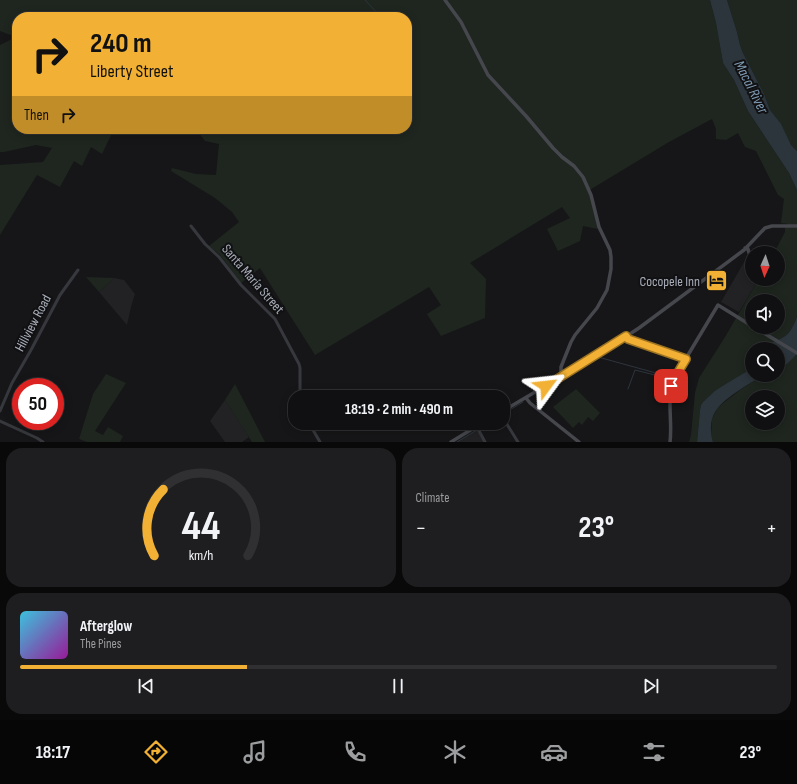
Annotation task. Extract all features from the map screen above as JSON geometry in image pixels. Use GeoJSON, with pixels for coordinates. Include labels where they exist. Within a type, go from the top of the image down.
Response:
{"type":"FeatureCollection","features":[{"type":"Feature","properties":{"kind":"main road"},"geometry":{"type":"LineString","coordinates":[[445,0],[461,22],[488,75],[553,148],[574,166],[583,177],[591,195],[599,226],[610,250],[610,276],[606,293],[597,308],[571,342],[561,367],[562,376]]}},
{"type":"Feature","properties":{"kind":"main road"},"geometry":{"type":"LineString","coordinates":[[747,246],[765,228],[788,225],[797,226]]}},
{"type":"Feature","properties":{"kind":"main road"},"geometry":{"type":"LineString","coordinates":[[510,407],[626,336],[663,311],[745,248]]}},
{"type":"Feature","properties":{"kind":"main road"},"geometry":{"type":"LineString","coordinates":[[670,442],[671,386],[718,305],[745,321]]}},
{"type":"Feature","properties":{"kind":"main road"},"geometry":{"type":"LineString","coordinates":[[765,334],[797,353]]}},
{"type":"Feature","properties":{"kind":"main road"},"geometry":{"type":"LineString","coordinates":[[626,336],[628,339],[686,359]]}},
{"type":"Feature","properties":{"kind":"main road"},"geometry":{"type":"LineString","coordinates":[[524,398],[528,405],[575,442]]}},
{"type":"Feature","properties":{"kind":"main road"},"geometry":{"type":"LineString","coordinates":[[524,398],[579,442]]}},
{"type":"Feature","properties":{"kind":"main road"},"geometry":{"type":"LineString","coordinates":[[451,442],[470,430]]}},
{"type":"Feature","properties":{"kind":"street","name":"Santa María Street"},"geometry":{"type":"LineString","coordinates":[[191,226],[205,244],[219,257],[241,285],[276,321],[300,364],[300,390]]}},
{"type":"Feature","properties":{"kind":"street","name":"Hillview Road"},"geometry":{"type":"LineString","coordinates":[[0,411],[12,383],[60,295],[78,270]]}},
{"type":"Feature","properties":{"kind":"street"},"geometry":{"type":"LineString","coordinates":[[0,421],[43,442]]}},
{"type":"Feature","properties":{"kind":"street"},"geometry":{"type":"LineString","coordinates":[[510,429],[518,442]]}},
{"type":"Feature","properties":{"kind":"street"},"geometry":{"type":"LineString","coordinates":[[313,430],[320,442]]}},
{"type":"Feature","properties":{"kind":"street"},"geometry":{"type":"LineString","coordinates":[[478,430],[485,442]]}},
{"type":"Feature","properties":{"kind":"shaded area"},"geometry":{"type":"Polygon","coordinates":[[[0,0],[710,0],[716,23],[723,63],[734,80],[748,111],[789,173],[797,190],[797,317],[795,323],[787,334],[779,340],[772,342],[745,342],[745,372],[724,385],[703,402],[700,410],[697,442],[689,442],[695,393],[699,378],[745,303],[745,334],[785,334],[785,294],[750,294],[755,286],[785,286],[785,246],[778,246],[785,232],[785,227],[788,227],[788,224],[781,223],[784,199],[778,195],[756,151],[745,147],[738,133],[726,140],[716,139],[716,129],[712,119],[669,142],[588,191],[598,229],[583,226],[580,241],[558,251],[547,229],[570,218],[562,207],[470,263],[486,279],[485,318],[441,336],[427,314],[441,305],[429,287],[315,355],[260,268],[241,283],[220,255],[209,246],[239,222],[232,212],[215,198],[171,171],[172,168],[196,174],[216,175],[219,144],[205,141],[200,134],[412,134],[412,12],[12,12],[12,36],[0,31],[0,0]]]}},
{"type":"Feature","properties":{"kind":"shaded area"},"geometry":{"type":"Polygon","coordinates":[[[727,0],[797,0],[797,151],[791,145],[770,110],[764,94],[743,53],[727,0]]]}},
{"type":"Feature","properties":{"kind":"shaded area"},"geometry":{"type":"Polygon","coordinates":[[[12,39],[12,134],[112,134],[102,154],[91,147],[82,166],[74,161],[60,187],[37,175],[0,235],[0,165],[43,162],[52,148],[36,145],[0,152],[0,45],[12,39]]]}},
{"type":"Feature","properties":{"kind":"shaded area"},"geometry":{"type":"Polygon","coordinates":[[[745,260],[745,286],[755,286],[750,294],[745,294],[745,302],[739,312],[721,302],[745,260]]]}},
{"type":"Feature","properties":{"kind":"shaded area"},"geometry":{"type":"Polygon","coordinates":[[[86,277],[114,278],[99,292],[86,277]]]}},
{"type":"Feature","properties":{"kind":"shaded area"},"geometry":{"type":"Polygon","coordinates":[[[114,278],[124,280],[135,294],[127,325],[99,292],[114,278]]]}},
{"type":"Feature","properties":{"kind":"shaded area"},"geometry":{"type":"Polygon","coordinates":[[[797,354],[797,442],[713,442],[711,435],[712,419],[717,409],[752,382],[785,382],[785,365],[797,354]]]}},
{"type":"Feature","properties":{"kind":"shaded area"},"geometry":{"type":"Polygon","coordinates":[[[106,374],[126,383],[95,431],[103,435],[108,427],[123,436],[120,442],[87,442],[79,439],[93,394],[106,374]]]}},
{"type":"Feature","properties":{"kind":"shaded area"},"geometry":{"type":"Polygon","coordinates":[[[235,384],[265,442],[252,442],[225,400],[235,384]]]}},
{"type":"Feature","properties":{"kind":"shaded area"},"geometry":{"type":"Polygon","coordinates":[[[576,389],[600,413],[593,421],[588,417],[582,425],[579,422],[573,428],[553,407],[576,389]]]}},
{"type":"Feature","properties":{"kind":"shaded area"},"geometry":{"type":"Polygon","coordinates":[[[225,400],[249,437],[242,442],[225,442],[210,421],[225,400]]]}},
{"type":"Feature","properties":{"kind":"shaded area"},"geometry":{"type":"Polygon","coordinates":[[[475,430],[479,430],[485,442],[456,442],[475,430]]]}},
{"type":"Feature","properties":{"kind":"water","name":"Macal River"},"geometry":{"type":"Polygon","coordinates":[[[710,0],[727,0],[743,53],[764,94],[770,110],[781,124],[791,145],[797,151],[797,190],[789,173],[748,111],[734,80],[723,63],[716,23],[710,0]]]}},
{"type":"Feature","properties":{"kind":"water"},"geometry":{"type":"Polygon","coordinates":[[[797,317],[797,354],[785,365],[785,342],[773,342],[787,334],[797,317]]]}},
{"type":"Feature","properties":{"kind":"water"},"geometry":{"type":"Polygon","coordinates":[[[745,372],[745,382],[752,382],[729,397],[714,414],[711,424],[711,435],[713,442],[697,442],[701,405],[715,391],[745,372]]]}},
{"type":"Feature","properties":{"kind":"waterway"},"geometry":{"type":"LineString","coordinates":[[365,0],[376,12]]}},
{"type":"Feature","properties":{"kind":"waterway"},"geometry":{"type":"LineString","coordinates":[[598,357],[674,378]]}},
{"type":"Feature","properties":{"kind":"waterway"},"geometry":{"type":"LineString","coordinates":[[628,389],[635,370],[672,381]]}},
{"type":"Feature","properties":{"kind":"waterway"},"geometry":{"type":"LineString","coordinates":[[510,410],[523,402]]}},
{"type":"Feature","properties":{"kind":"waterway"},"geometry":{"type":"LineString","coordinates":[[457,442],[477,430]]}},
{"type":"Feature","properties":{"kind":"place","name":"Cocopele Inn"},"geometry":{"type":"Point","coordinates":[716,281]}},
{"type":"Feature","properties":{"kind":"route"},"geometry":{"type":"LineString","coordinates":[[546,386],[626,336],[628,339],[686,359],[671,386]]}}]}
